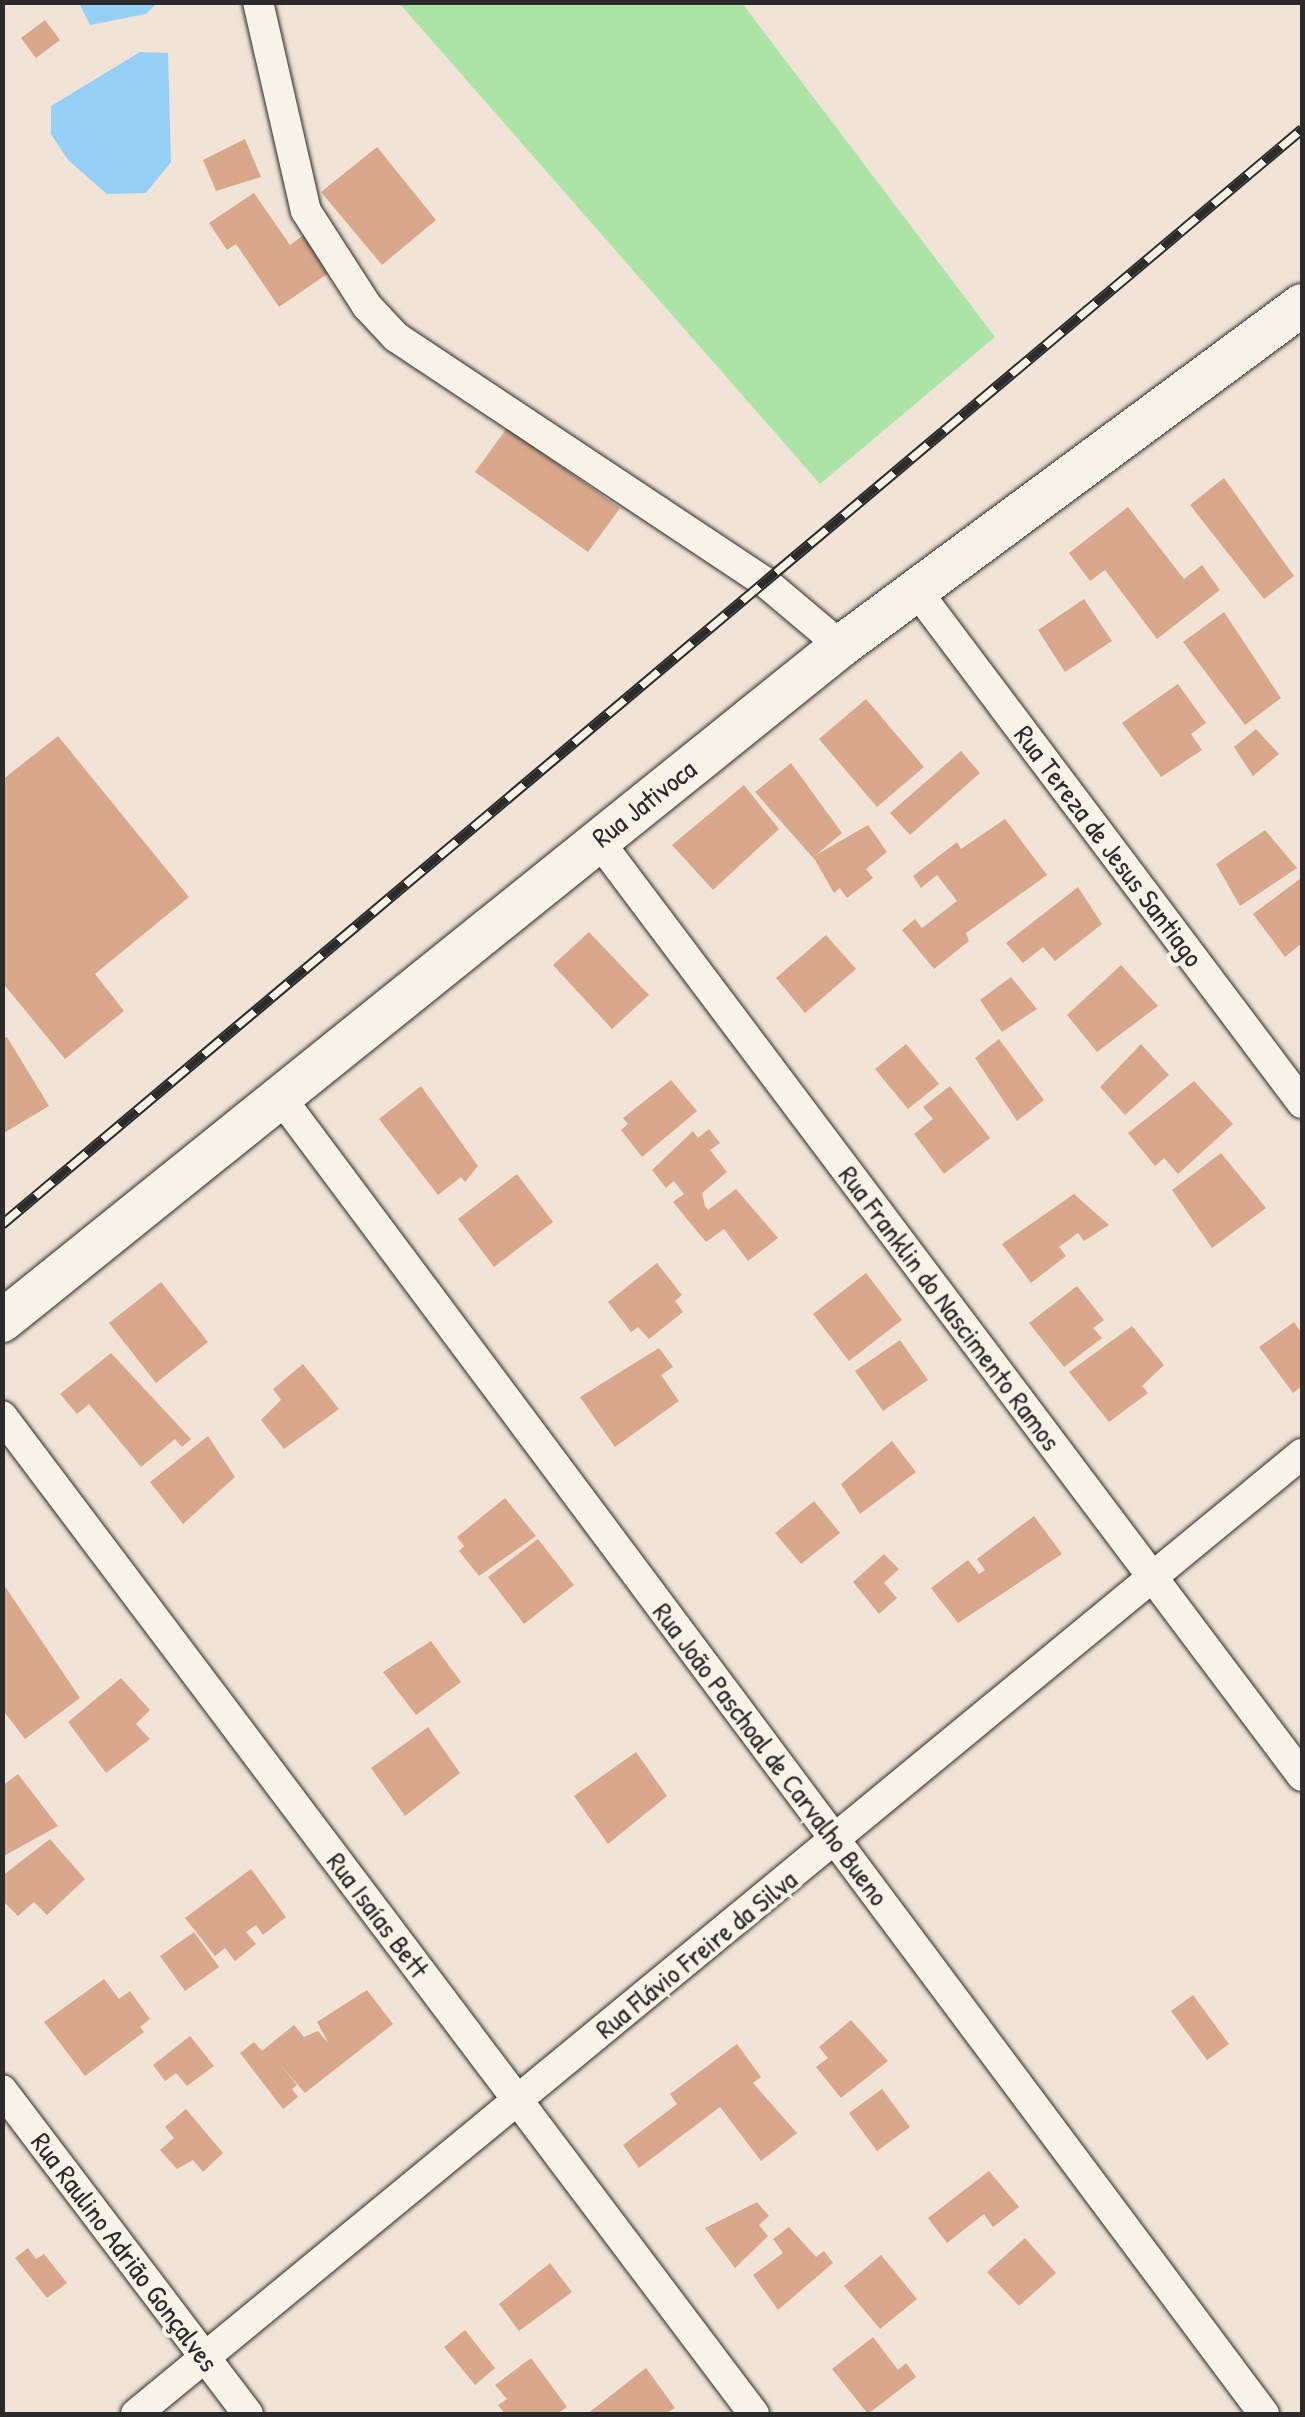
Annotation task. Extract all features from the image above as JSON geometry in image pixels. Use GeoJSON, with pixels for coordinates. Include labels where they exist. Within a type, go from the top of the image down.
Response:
{"type":"FeatureCollection","features":[{"type":"Feature","properties":{"kind":"street"},"geometry":{"type":"LineString","coordinates":[[258,2],[306,211],[367,306],[396,336],[765,582],[841,646]]}},
{"type":"Feature","properties":{"kind":"street","name":"Rua Jativoca"},"geometry":{"type":"LineString","coordinates":[[2,1321],[278,1094],[841,646],[1302,305]]}},
{"type":"Feature","properties":{"kind":"street","name":"Rua Tereza de Jesus Santiago"},"geometry":{"type":"LineString","coordinates":[[916,590],[1302,1103]]}},
{"type":"Feature","properties":{"kind":"street","name":"Rua Franklin do Nascimento Ramos"},"geometry":{"type":"LineString","coordinates":[[598,840],[1302,1776]]}},
{"type":"Feature","properties":{"kind":"street","name":"Rua João Paschoal de Carvalho Bueno"},"geometry":{"type":"LineString","coordinates":[[278,1094],[1264,2414]]}},
{"type":"Feature","properties":{"kind":"street","name":"Rua Isaías Bett"},"geometry":{"type":"LineString","coordinates":[[2,1416],[754,2414]]}},
{"type":"Feature","properties":{"kind":"street","name":"Rua Flávio Freire da Silva"},"geometry":{"type":"LineString","coordinates":[[136,2414],[1302,1454]]}},
{"type":"Feature","properties":{"kind":"street","name":"Rua Raulino Adrião Gonçalves"},"geometry":{"type":"LineString","coordinates":[[2,2090],[248,2414]]}},
{"type":"Feature","properties":{"kind":"green space"},"geometry":{"type":"Polygon","coordinates":[[[399,3],[742,3],[995,337],[820,484],[399,3]]]}},
{"type":"Feature","properties":{"kind":"water"},"geometry":{"type":"Polygon","coordinates":[[[79,3],[157,3],[146,14],[90,25],[79,3]]]}},
{"type":"Feature","properties":{"kind":"water"},"geometry":{"type":"Polygon","coordinates":[[[140,52],[168,53],[171,162],[146,193],[107,194],[68,160],[51,134],[51,106],[140,52]]]}},
{"type":"Feature","properties":{"kind":"building"},"geometry":{"type":"Polygon","coordinates":[[[45,20],[60,40],[36,58],[21,38],[45,20]]]}},
{"type":"Feature","properties":{"kind":"building"},"geometry":{"type":"Polygon","coordinates":[[[245,139],[261,177],[216,191],[203,160],[245,139]]]}},
{"type":"Feature","properties":{"kind":"building"},"geometry":{"type":"Polygon","coordinates":[[[377,147],[436,220],[382,265],[321,192],[377,147]]]}},
{"type":"Feature","properties":{"kind":"building"},"geometry":{"type":"Polygon","coordinates":[[[254,193],[290,245],[305,234],[330,272],[279,307],[236,244],[227,250],[209,223],[254,193]]]}},
{"type":"Feature","properties":{"kind":"building"},"geometry":{"type":"Polygon","coordinates":[[[507,428],[620,508],[588,552],[475,472],[507,428]]]}},
{"type":"Feature","properties":{"kind":"building"},"geometry":{"type":"Polygon","coordinates":[[[1224,478],[1294,576],[1264,599],[1190,505],[1224,478]]]}},
{"type":"Feature","properties":{"kind":"building"},"geometry":{"type":"Polygon","coordinates":[[[1128,507],[1184,579],[1202,565],[1220,590],[1157,639],[1105,570],[1090,581],[1069,553],[1128,507]]]}},
{"type":"Feature","properties":{"kind":"building"},"geometry":{"type":"Polygon","coordinates":[[[1084,599],[1112,641],[1065,672],[1038,630],[1084,599]]]}},
{"type":"Feature","properties":{"kind":"building"},"geometry":{"type":"Polygon","coordinates":[[[1224,612],[1281,698],[1245,725],[1183,642],[1224,612]]]}},
{"type":"Feature","properties":{"kind":"building"},"geometry":{"type":"Polygon","coordinates":[[[1178,684],[1206,723],[1191,734],[1202,750],[1161,777],[1122,723],[1178,684]]]}},
{"type":"Feature","properties":{"kind":"building"},"geometry":{"type":"Polygon","coordinates":[[[866,699],[924,767],[877,807],[819,739],[866,699]]]}},
{"type":"Feature","properties":{"kind":"building"},"geometry":{"type":"Polygon","coordinates":[[[1256,729],[1279,754],[1253,776],[1234,747],[1256,729]]]}},
{"type":"Feature","properties":{"kind":"building"},"geometry":{"type":"Polygon","coordinates":[[[58,736],[189,897],[95,974],[124,1011],[65,1059],[2,982],[2,780],[58,736]]]}},
{"type":"Feature","properties":{"kind":"building"},"geometry":{"type":"Polygon","coordinates":[[[961,751],[980,773],[910,835],[890,813],[961,751]]]}},
{"type":"Feature","properties":{"kind":"building"},"geometry":{"type":"Polygon","coordinates":[[[791,763],[842,833],[816,855],[868,825],[887,852],[866,869],[873,878],[847,898],[840,888],[834,893],[815,860],[755,792],[791,763]]]}},
{"type":"Feature","properties":{"kind":"building"},"geometry":{"type":"Polygon","coordinates":[[[744,785],[779,829],[713,890],[672,845],[744,785]]]}},
{"type":"Feature","properties":{"kind":"building"},"geometry":{"type":"Polygon","coordinates":[[[1005,819],[1047,875],[966,933],[969,941],[934,969],[902,930],[915,919],[922,928],[957,901],[937,875],[921,888],[913,876],[957,842],[961,849],[1005,819]]]}},
{"type":"Feature","properties":{"kind":"building"},"geometry":{"type":"Polygon","coordinates":[[[1265,830],[1297,868],[1240,906],[1216,864],[1265,830]]]}},
{"type":"Feature","properties":{"kind":"building"},"geometry":{"type":"Polygon","coordinates":[[[1300,879],[1302,943],[1285,957],[1253,914],[1300,879]]]}},
{"type":"Feature","properties":{"kind":"building"},"geometry":{"type":"Polygon","coordinates":[[[1078,887],[1102,924],[1055,961],[1043,947],[1023,963],[1006,943],[1078,887]]]}},
{"type":"Feature","properties":{"kind":"building"},"geometry":{"type":"Polygon","coordinates":[[[589,932],[649,995],[612,1029],[553,965],[589,932]]]}},
{"type":"Feature","properties":{"kind":"building"},"geometry":{"type":"Polygon","coordinates":[[[826,935],[856,969],[805,1013],[776,978],[826,935]]]}},
{"type":"Feature","properties":{"kind":"building"},"geometry":{"type":"Polygon","coordinates":[[[1121,965],[1158,1006],[1097,1052],[1067,1015],[1121,965]]]}},
{"type":"Feature","properties":{"kind":"building"},"geometry":{"type":"Polygon","coordinates":[[[1011,977],[1037,1009],[1002,1032],[980,1000],[1011,977]]]}},
{"type":"Feature","properties":{"kind":"building"},"geometry":{"type":"Polygon","coordinates":[[[7,1037],[49,1106],[2,1134],[2,1040],[7,1037]]]}},
{"type":"Feature","properties":{"kind":"building"},"geometry":{"type":"Polygon","coordinates":[[[999,1039],[1044,1100],[1017,1121],[975,1058],[999,1039]]]}},
{"type":"Feature","properties":{"kind":"building"},"geometry":{"type":"Polygon","coordinates":[[[906,1044],[939,1084],[908,1109],[875,1069],[906,1044]]]}},
{"type":"Feature","properties":{"kind":"building"},"geometry":{"type":"Polygon","coordinates":[[[1141,1044],[1169,1075],[1125,1115],[1100,1087],[1141,1044]]]}},
{"type":"Feature","properties":{"kind":"building"},"geometry":{"type":"Polygon","coordinates":[[[671,1080],[697,1111],[642,1157],[621,1130],[628,1124],[623,1118],[671,1080]]]}},
{"type":"Feature","properties":{"kind":"building"},"geometry":{"type":"Polygon","coordinates":[[[1194,1081],[1233,1124],[1178,1174],[1164,1158],[1155,1166],[1128,1133],[1194,1081]]]}},
{"type":"Feature","properties":{"kind":"building"},"geometry":{"type":"Polygon","coordinates":[[[421,1086],[478,1166],[465,1182],[461,1177],[438,1195],[379,1119],[421,1086]]]}},
{"type":"Feature","properties":{"kind":"building"},"geometry":{"type":"Polygon","coordinates":[[[950,1086],[990,1138],[944,1174],[914,1134],[933,1119],[923,1107],[950,1086]]]}},
{"type":"Feature","properties":{"kind":"building"},"geometry":{"type":"Polygon","coordinates":[[[709,1129],[720,1143],[710,1150],[727,1172],[702,1193],[705,1206],[708,1210],[736,1189],[778,1238],[748,1261],[724,1229],[706,1242],[673,1202],[684,1194],[674,1181],[666,1188],[652,1170],[693,1131],[698,1138],[709,1129]]]}},
{"type":"Feature","properties":{"kind":"building"},"geometry":{"type":"Polygon","coordinates":[[[1221,1153],[1266,1208],[1212,1248],[1172,1190],[1221,1153]]]}},
{"type":"Feature","properties":{"kind":"building"},"geometry":{"type":"Polygon","coordinates":[[[517,1174],[553,1222],[494,1267],[458,1219],[517,1174]]]}},
{"type":"Feature","properties":{"kind":"building"},"geometry":{"type":"Polygon","coordinates":[[[1074,1194],[1109,1225],[1084,1241],[1078,1233],[1059,1247],[1066,1256],[1031,1283],[1002,1244],[1074,1194]]]}},
{"type":"Feature","properties":{"kind":"building"},"geometry":{"type":"Polygon","coordinates":[[[657,1263],[682,1295],[675,1301],[683,1312],[649,1339],[638,1327],[631,1332],[608,1302],[657,1263]]]}},
{"type":"Feature","properties":{"kind":"building"},"geometry":{"type":"Polygon","coordinates":[[[866,1273],[902,1320],[849,1361],[813,1314],[866,1273]]]}},
{"type":"Feature","properties":{"kind":"building"},"geometry":{"type":"Polygon","coordinates":[[[161,1282],[208,1342],[156,1383],[109,1323],[161,1282]]]}},
{"type":"Feature","properties":{"kind":"building"},"geometry":{"type":"Polygon","coordinates":[[[1077,1286],[1104,1320],[1093,1328],[1102,1338],[1064,1367],[1029,1323],[1077,1286]]]}},
{"type":"Feature","properties":{"kind":"building"},"geometry":{"type":"Polygon","coordinates":[[[1294,1322],[1302,1334],[1302,1386],[1293,1393],[1259,1347],[1294,1322]]]}},
{"type":"Feature","properties":{"kind":"building"},"geometry":{"type":"Polygon","coordinates":[[[1132,1326],[1164,1365],[1142,1386],[1148,1393],[1109,1422],[1069,1372],[1132,1326]]]}},
{"type":"Feature","properties":{"kind":"building"},"geometry":{"type":"Polygon","coordinates":[[[900,1340],[928,1380],[883,1411],[855,1371],[900,1340]]]}},
{"type":"Feature","properties":{"kind":"building"},"geometry":{"type":"Polygon","coordinates":[[[659,1348],[673,1367],[661,1375],[679,1401],[615,1447],[580,1397],[659,1348]]]}},
{"type":"Feature","properties":{"kind":"building"},"geometry":{"type":"Polygon","coordinates":[[[111,1353],[191,1439],[182,1447],[175,1439],[141,1467],[89,1404],[77,1414],[60,1394],[111,1353]]]}},
{"type":"Feature","properties":{"kind":"building"},"geometry":{"type":"Polygon","coordinates":[[[303,1364],[339,1409],[284,1449],[261,1420],[281,1400],[273,1389],[303,1364]]]}},
{"type":"Feature","properties":{"kind":"building"},"geometry":{"type":"Polygon","coordinates":[[[208,1436],[235,1477],[183,1524],[150,1482],[208,1436]]]}},
{"type":"Feature","properties":{"kind":"building"},"geometry":{"type":"Polygon","coordinates":[[[892,1441],[916,1472],[860,1514],[841,1484],[892,1441]]]}},
{"type":"Feature","properties":{"kind":"building"},"geometry":{"type":"Polygon","coordinates":[[[505,1498],[536,1536],[479,1576],[459,1551],[464,1546],[457,1537],[505,1498]]]}},
{"type":"Feature","properties":{"kind":"building"},"geometry":{"type":"Polygon","coordinates":[[[814,1501],[840,1533],[801,1564],[775,1533],[814,1501]]]}},
{"type":"Feature","properties":{"kind":"building"},"geometry":{"type":"Polygon","coordinates":[[[1034,1516],[1062,1554],[958,1623],[931,1588],[968,1560],[979,1574],[985,1570],[977,1559],[1034,1516]]]}},
{"type":"Feature","properties":{"kind":"building"},"geometry":{"type":"Polygon","coordinates":[[[538,1539],[574,1585],[524,1624],[488,1577],[538,1539]]]}},
{"type":"Feature","properties":{"kind":"building"},"geometry":{"type":"Polygon","coordinates":[[[884,1554],[899,1569],[884,1583],[897,1598],[879,1614],[853,1582],[884,1554]]]}},
{"type":"Feature","properties":{"kind":"building"},"geometry":{"type":"Polygon","coordinates":[[[2,1582],[80,1698],[25,1739],[2,1709],[2,1582]]]}},
{"type":"Feature","properties":{"kind":"building"},"geometry":{"type":"Polygon","coordinates":[[[431,1641],[461,1682],[416,1715],[383,1672],[431,1641]]]}},
{"type":"Feature","properties":{"kind":"building"},"geometry":{"type":"Polygon","coordinates":[[[121,1678],[150,1710],[136,1724],[150,1739],[106,1773],[68,1722],[121,1678]]]}},
{"type":"Feature","properties":{"kind":"building"},"geometry":{"type":"Polygon","coordinates":[[[428,1727],[460,1773],[405,1816],[371,1768],[428,1727]]]}},
{"type":"Feature","properties":{"kind":"building"},"geometry":{"type":"Polygon","coordinates":[[[636,1752],[667,1796],[608,1844],[574,1796],[636,1752]]]}},
{"type":"Feature","properties":{"kind":"building"},"geometry":{"type":"Polygon","coordinates":[[[18,1774],[58,1826],[2,1857],[2,1786],[18,1774]]]}},
{"type":"Feature","properties":{"kind":"building"},"geometry":{"type":"Polygon","coordinates":[[[50,1839],[85,1879],[47,1915],[34,1902],[18,1916],[2,1900],[2,1876],[50,1839]]]}},
{"type":"Feature","properties":{"kind":"building"},"geometry":{"type":"Polygon","coordinates":[[[251,1869],[286,1917],[263,1935],[256,1925],[246,1932],[256,1944],[235,1961],[225,1948],[215,1956],[185,1918],[251,1869]]]}},
{"type":"Feature","properties":{"kind":"building"},"geometry":{"type":"Polygon","coordinates":[[[194,1932],[219,1967],[185,1991],[160,1956],[194,1932]]]}},
{"type":"Feature","properties":{"kind":"building"},"geometry":{"type":"Polygon","coordinates":[[[104,1979],[119,1999],[130,1991],[150,2019],[140,2027],[144,2032],[85,2076],[44,2022],[104,1979]]]}},
{"type":"Feature","properties":{"kind":"building"},"geometry":{"type":"Polygon","coordinates":[[[367,1990],[393,2024],[305,2093],[279,2063],[297,2085],[292,2089],[298,2097],[283,2109],[240,2053],[254,2042],[262,2051],[294,2025],[304,2037],[318,2031],[329,2044],[317,2022],[367,1990]]]}},
{"type":"Feature","properties":{"kind":"building"},"geometry":{"type":"Polygon","coordinates":[[[1193,1995],[1229,2044],[1207,2060],[1171,2011],[1193,1995]]]}},
{"type":"Feature","properties":{"kind":"building"},"geometry":{"type":"Polygon","coordinates":[[[851,2020],[888,2061],[841,2098],[816,2067],[828,2058],[819,2047],[851,2020]]]}},
{"type":"Feature","properties":{"kind":"building"},"geometry":{"type":"Polygon","coordinates":[[[190,2036],[214,2066],[187,2086],[176,2073],[165,2081],[153,2065],[190,2036]]]}},
{"type":"Feature","properties":{"kind":"building"},"geometry":{"type":"Polygon","coordinates":[[[737,2044],[761,2077],[753,2083],[797,2133],[761,2161],[720,2107],[639,2168],[623,2145],[677,2104],[670,2094],[737,2044]]]}},
{"type":"Feature","properties":{"kind":"building"},"geometry":{"type":"Polygon","coordinates":[[[882,2089],[910,2127],[877,2151],[849,2113],[882,2089]]]}},
{"type":"Feature","properties":{"kind":"building"},"geometry":{"type":"Polygon","coordinates":[[[186,2109],[223,2153],[203,2172],[193,2160],[177,2169],[160,2150],[174,2138],[165,2127],[186,2109]]]}},
{"type":"Feature","properties":{"kind":"building"},"geometry":{"type":"Polygon","coordinates":[[[989,2171],[1019,2207],[993,2227],[984,2214],[947,2243],[928,2218],[989,2171]]]}},
{"type":"Feature","properties":{"kind":"building"},"geometry":{"type":"Polygon","coordinates":[[[757,2202],[769,2216],[759,2225],[768,2236],[735,2268],[705,2228],[757,2202]]]}},
{"type":"Feature","properties":{"kind":"building"},"geometry":{"type":"Polygon","coordinates":[[[789,2227],[816,2257],[824,2251],[833,2263],[778,2310],[753,2275],[783,2253],[773,2239],[789,2227]]]}},
{"type":"Feature","properties":{"kind":"building"},"geometry":{"type":"Polygon","coordinates":[[[1025,2238],[1056,2273],[1019,2306],[987,2272],[1025,2238]]]}},
{"type":"Feature","properties":{"kind":"building"},"geometry":{"type":"Polygon","coordinates":[[[28,2248],[36,2259],[44,2254],[67,2283],[47,2298],[15,2258],[28,2248]]]}},
{"type":"Feature","properties":{"kind":"building"},"geometry":{"type":"Polygon","coordinates":[[[881,2255],[917,2299],[880,2329],[844,2286],[881,2255]]]}},
{"type":"Feature","properties":{"kind":"building"},"geometry":{"type":"Polygon","coordinates":[[[550,2263],[572,2292],[519,2331],[499,2304],[550,2263]]]}},
{"type":"Feature","properties":{"kind":"building"},"geometry":{"type":"Polygon","coordinates":[[[465,2330],[495,2368],[475,2385],[444,2347],[465,2330]]]}},
{"type":"Feature","properties":{"kind":"building"},"geometry":{"type":"Polygon","coordinates":[[[873,2337],[898,2370],[906,2363],[916,2377],[868,2414],[832,2369],[873,2337]]]}},
{"type":"Feature","properties":{"kind":"building"},"geometry":{"type":"Polygon","coordinates":[[[531,2358],[567,2407],[557,2414],[505,2414],[498,2405],[507,2399],[495,2385],[531,2358]]]}},
{"type":"Feature","properties":{"kind":"building"},"geometry":{"type":"Polygon","coordinates":[[[646,2368],[675,2408],[665,2414],[587,2414],[646,2368]]]}},
{"type":"Feature","properties":{"kind":"railway"},"geometry":{"type":"LineString","coordinates":[[2,1224],[1302,129]]}}]}
